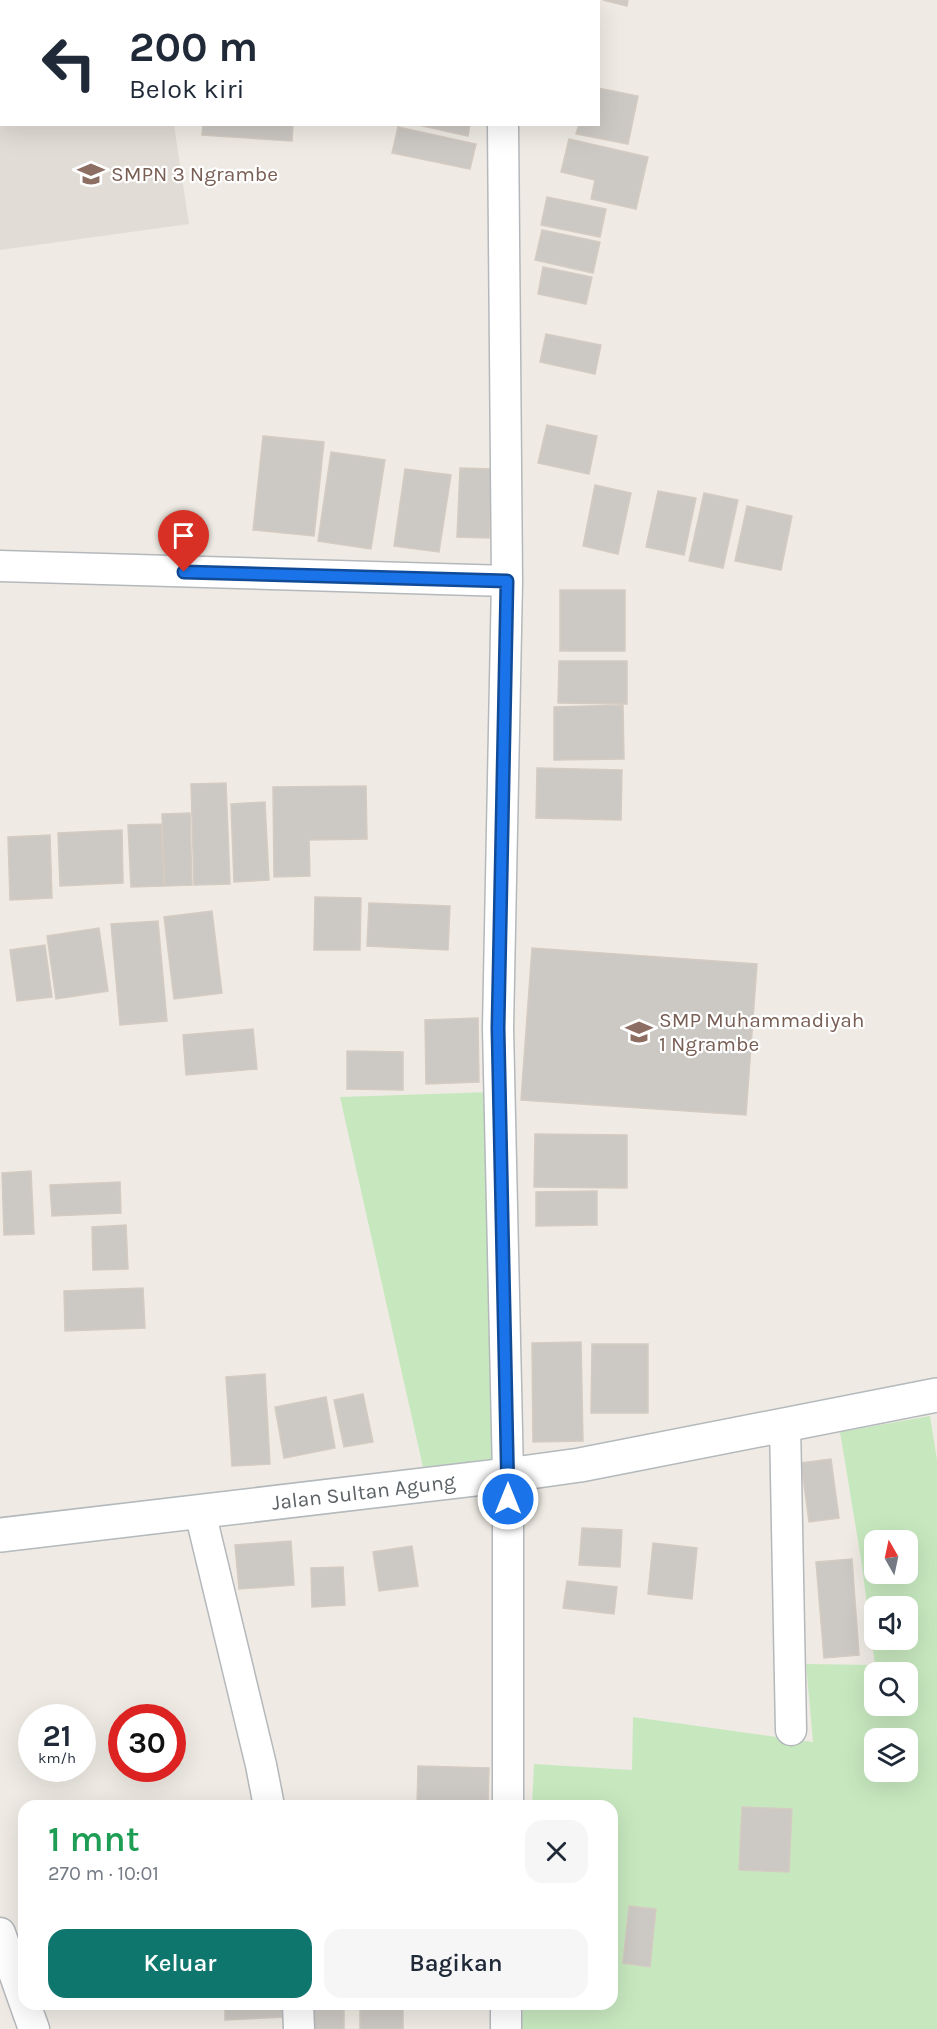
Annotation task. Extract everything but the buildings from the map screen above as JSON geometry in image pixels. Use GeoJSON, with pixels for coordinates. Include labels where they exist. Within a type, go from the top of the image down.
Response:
{"type":"FeatureCollection","features":[{"type":"Feature","properties":{"kind":"main road","name":"Jalan Sultan Agung"},"geometry":{"type":"LineString","coordinates":[[0,1535],[508,1476],[580,1465],[937,1395]]}},
{"type":"Feature","properties":{"kind":"street"},"geometry":{"type":"LineString","coordinates":[[503,126],[507,581],[498,1028],[508,1476],[508,1800]]}},
{"type":"Feature","properties":{"kind":"street"},"geometry":{"type":"LineString","coordinates":[[0,566],[507,581]]}},
{"type":"Feature","properties":{"kind":"street"},"geometry":{"type":"LineString","coordinates":[[785,1424],[791,1730]]}},
{"type":"Feature","properties":{"kind":"street"},"geometry":{"type":"LineString","coordinates":[[200,1512],[268,1800]]}},
{"type":"Feature","properties":{"kind":"street"},"geometry":{"type":"LineString","coordinates":[[0,1934],[18,1986]]}},
{"type":"Feature","properties":{"kind":"street"},"geometry":{"type":"LineString","coordinates":[[27,2010],[34,2029]]}},
{"type":"Feature","properties":{"kind":"street"},"geometry":{"type":"LineString","coordinates":[[298,2010],[299,2029]]}},
{"type":"Feature","properties":{"kind":"street"},"geometry":{"type":"LineString","coordinates":[[506,2010],[506,2029]]}},
{"type":"Feature","properties":{"kind":"shaded area","name":"SMPN 3 Ngrambe"},"geometry":{"type":"Polygon","coordinates":[[[0,126],[174,126],[189,224],[0,250],[0,126]]]}},
{"type":"Feature","properties":{"kind":"green space"},"geometry":{"type":"Polygon","coordinates":[[[491,1092],[499,1458],[423,1467],[340,1097],[491,1092]]]}},
{"type":"Feature","properties":{"kind":"green space"},"geometry":{"type":"Polygon","coordinates":[[[930,1416],[937,1460],[937,2029],[522,2029],[523,2010],[618,2010],[618,1800],[532,1800],[534,1764],[632,1770],[633,1717],[813,1742],[806,1664],[864,1665],[864,1716],[918,1716],[918,1662],[875,1662],[873,1650],[918,1650],[918,1596],[866,1596],[864,1584],[918,1584],[918,1530],[864,1530],[864,1582],[840,1432],[930,1416]]]}},
{"type":"Feature","properties":{"kind":"place","name":"SMPN 3 Ngrambe"},"geometry":{"type":"Point","coordinates":[91,174]}},
{"type":"Feature","properties":{"kind":"place","name":"SMP Muhammadiyah 1 Ngrambe"},"geometry":{"type":"Point","coordinates":[639,1032]}},
{"type":"Feature","properties":{"kind":"route"},"geometry":{"type":"LineString","coordinates":[[184,572],[507,581],[498,1028],[508,1499]]}}]}
